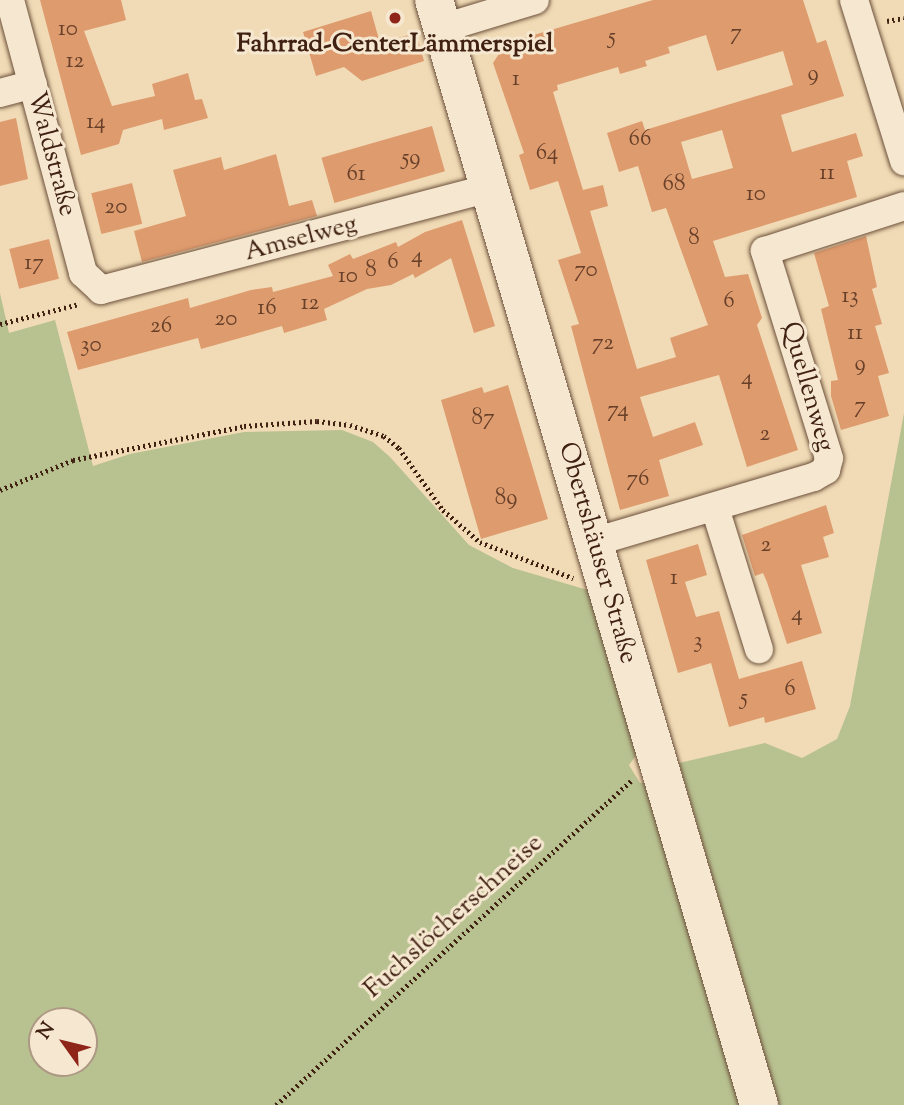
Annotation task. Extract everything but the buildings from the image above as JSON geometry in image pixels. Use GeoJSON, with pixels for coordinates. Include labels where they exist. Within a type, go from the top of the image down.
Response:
{"type":"FeatureCollection","features":[{"type":"Feature","properties":{"kind":"main road","name":"Obertshäuser Straße"},"geometry":{"type":"LineString","coordinates":[[439,14],[759,1105]]}},
{"type":"Feature","properties":{"kind":"street","name":"Waldstraße"},"geometry":{"type":"LineString","coordinates":[[10,0],[83,273],[92,286],[112,290]]}},
{"type":"Feature","properties":{"kind":"street"},"geometry":{"type":"LineString","coordinates":[[439,14],[535,0]]}},
{"type":"Feature","properties":{"kind":"street"},"geometry":{"type":"LineString","coordinates":[[854,0],[904,161]]}},
{"type":"Feature","properties":{"kind":"street"},"geometry":{"type":"LineString","coordinates":[[0,93],[33,84]]}},
{"type":"Feature","properties":{"kind":"street","name":"Amselweg"},"geometry":{"type":"LineString","coordinates":[[112,290],[489,188]]}},
{"type":"Feature","properties":{"kind":"street","name":"Quellenweg"},"geometry":{"type":"LineString","coordinates":[[594,542],[814,477],[829,464],[765,251],[904,206]]}},
{"type":"Feature","properties":{"kind":"street"},"geometry":{"type":"LineString","coordinates":[[715,508],[759,649]]}},
{"type":"Feature","properties":{"kind":"path"},"geometry":{"type":"LineString","coordinates":[[0,324],[83,303],[112,290]]}},
{"type":"Feature","properties":{"kind":"path"},"geometry":{"type":"LineString","coordinates":[[0,490],[61,463],[244,426],[317,421],[351,425],[384,436],[399,448],[443,510],[480,542],[608,589]]}},
{"type":"Feature","properties":{"kind":"path","name":"Fuchslöcherschneise"},"geometry":{"type":"LineString","coordinates":[[276,1105],[657,758]]}},
{"type":"Feature","properties":{"kind":"green space"},"geometry":{"type":"Polygon","coordinates":[[[0,293],[9,333],[55,320],[93,466],[130,454],[244,432],[342,430],[373,442],[390,457],[469,545],[513,568],[591,591],[640,750],[629,765],[640,783],[654,781],[747,1105],[0,1105],[0,293]]]}},
{"type":"Feature","properties":{"kind":"green space"},"geometry":{"type":"Polygon","coordinates":[[[904,413],[904,1105],[779,1105],[679,763],[765,743],[802,758],[837,739],[850,706],[904,413]]]}},
{"type":"Feature","properties":{"kind":"place","name":"Fahrrad-CenterLämmerspiel"},"geometry":{"type":"Point","coordinates":[395,18]}}]}
